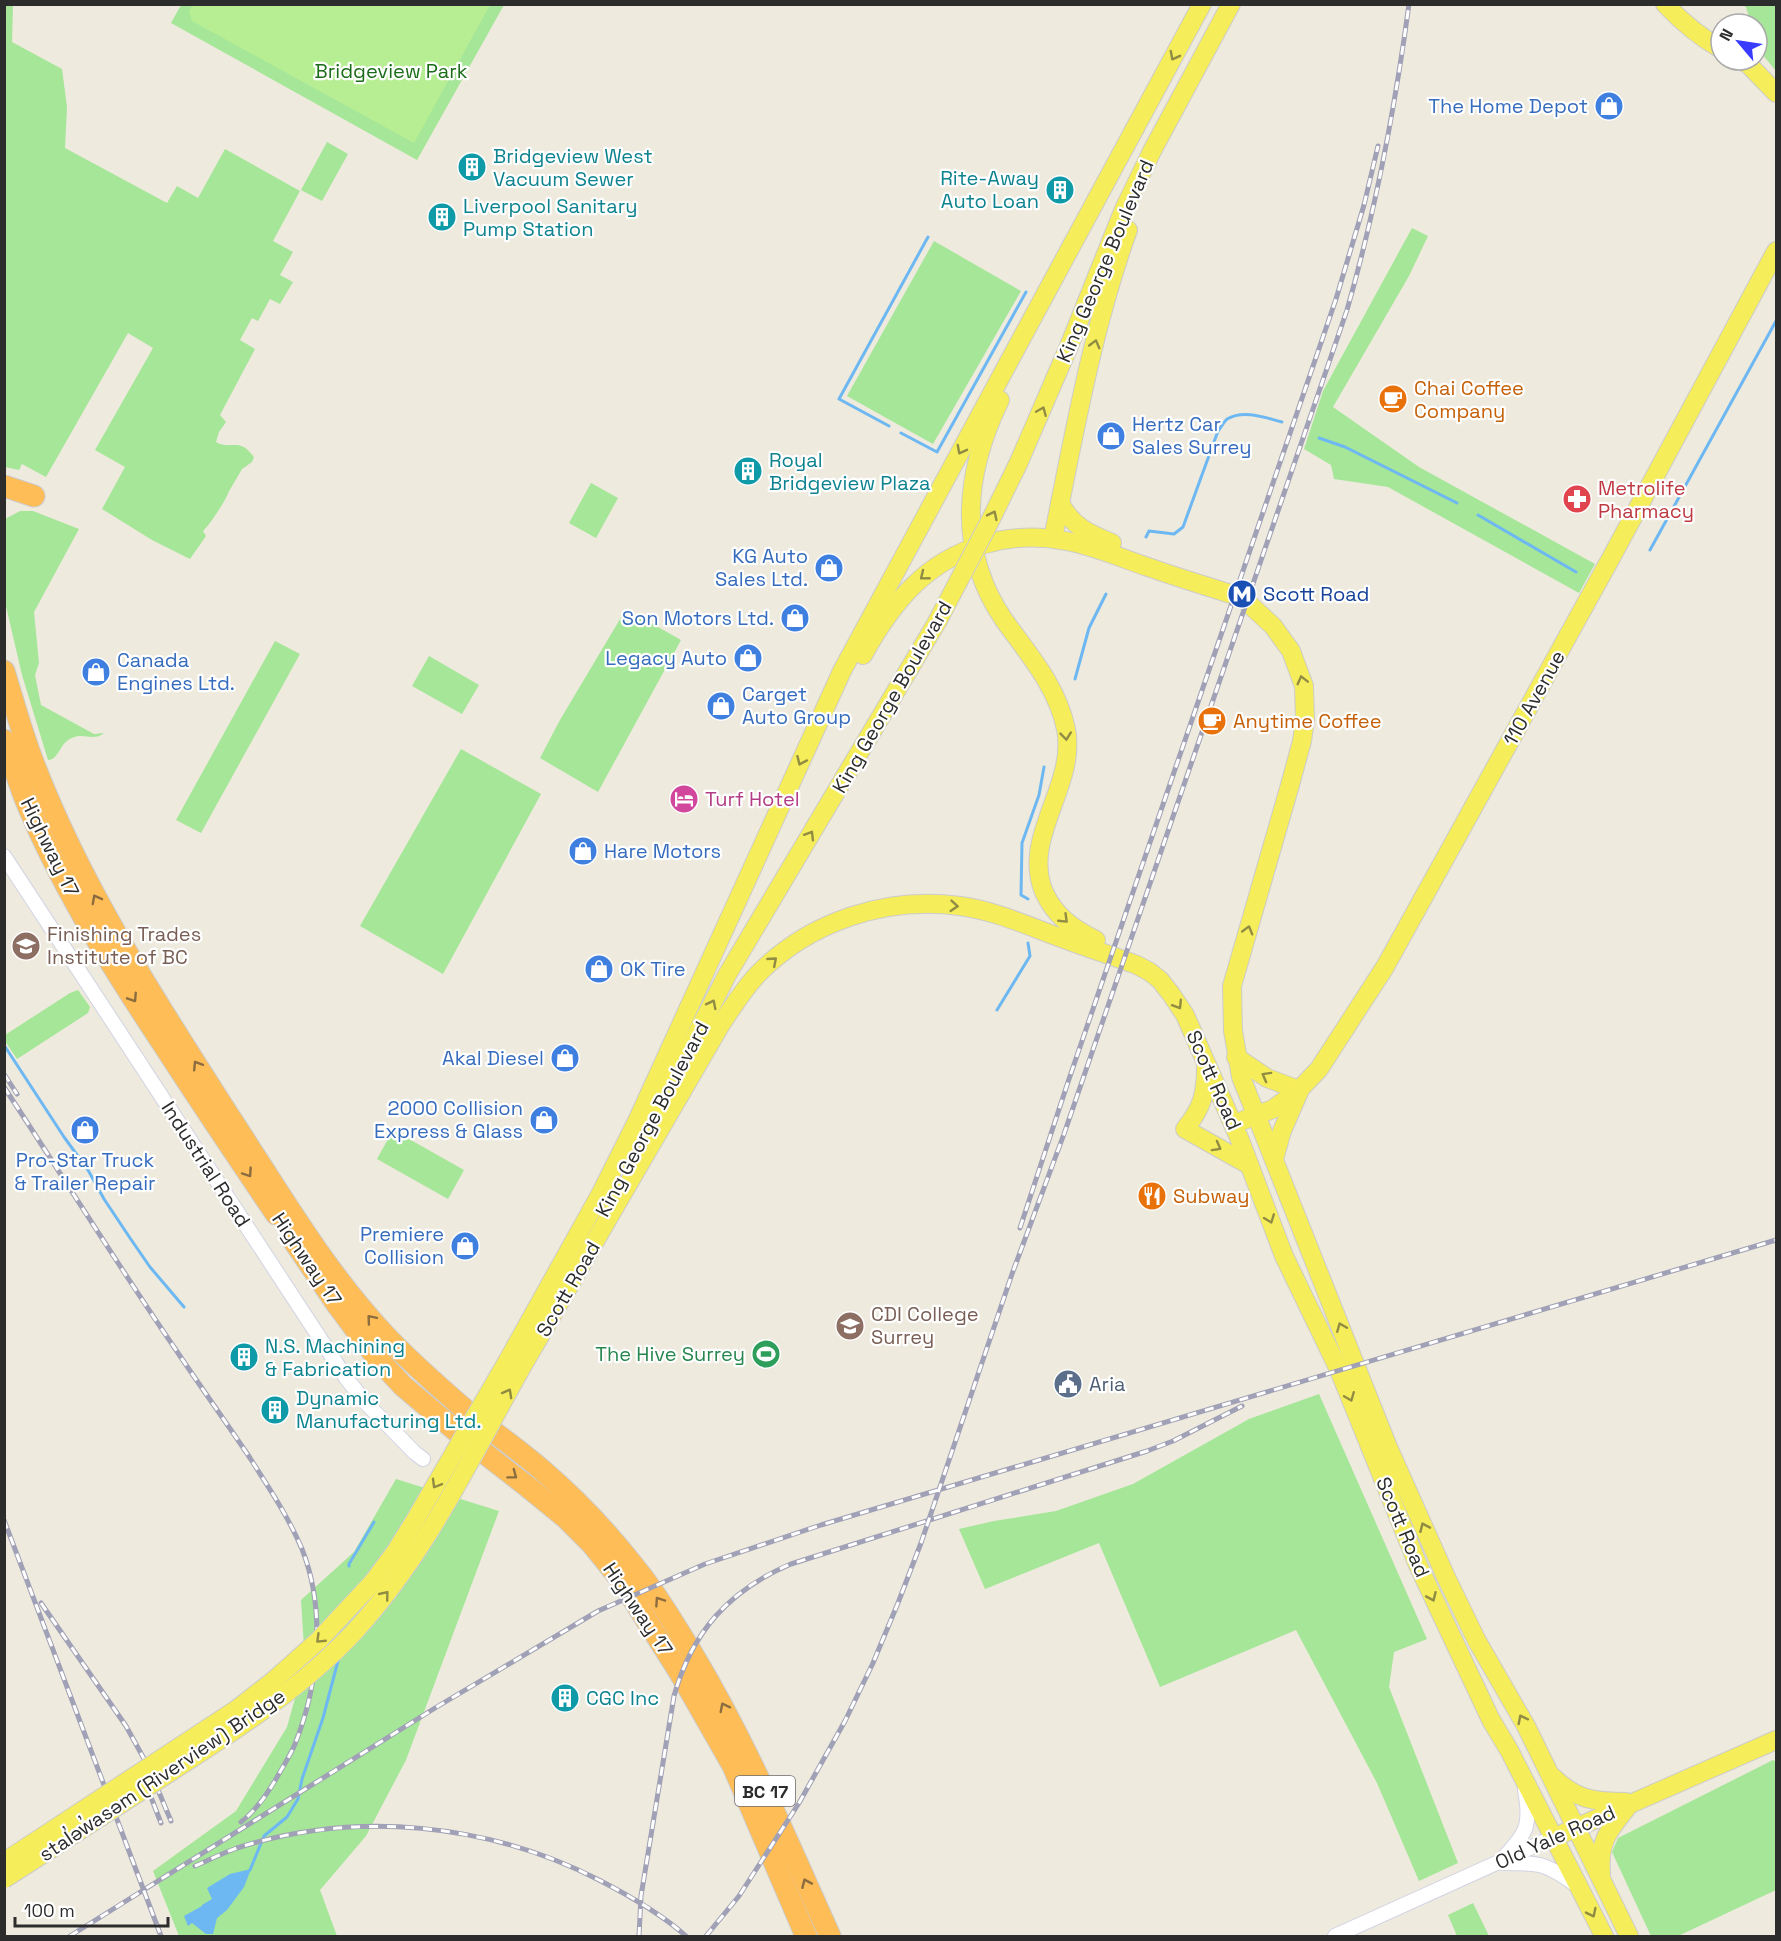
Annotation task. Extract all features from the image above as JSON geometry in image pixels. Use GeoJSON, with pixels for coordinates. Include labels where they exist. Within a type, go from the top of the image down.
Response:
{"type":"FeatureCollection","features":[{"type":"Feature","properties":{"kind":"highway"},"geometry":{"type":"LineString","coordinates":[[4,486],[34,496],[4,502]]}},
{"type":"Feature","properties":{"kind":"highway","name":"Highway 17"},"geometry":{"type":"LineString","coordinates":[[4,671],[30,754],[74,855],[100,906],[135,967],[302,1228],[351,1295],[384,1334],[468,1411],[543,1470],[594,1519],[639,1572],[678,1629],[718,1695],[755,1770],[830,1936]]}},
{"type":"Feature","properties":{"kind":"highway","name":"Highway 17"},"geometry":{"type":"LineString","coordinates":[[4,740],[29,806],[83,915],[129,992],[215,1125],[338,1306],[376,1357],[403,1386],[460,1435],[566,1518],[591,1543],[621,1580],[681,1673],[733,1766],[806,1936]]}},
{"type":"Feature","properties":{"kind":"main road","name":"King George Boulevard"},"geometry":{"type":"LineString","coordinates":[[513,1366],[638,1119],[847,662],[1202,4]]}},
{"type":"Feature","properties":{"kind":"main road","name":"King George Boulevard"},"geometry":{"type":"LineString","coordinates":[[513,1366],[727,975],[937,622],[1018,464],[1124,209],[1230,4]]}},
{"type":"Feature","properties":{"kind":"main road"},"geometry":{"type":"LineString","coordinates":[[1665,4],[1709,42]]}},
{"type":"Feature","properties":{"kind":"main road"},"geometry":{"type":"LineString","coordinates":[[1756,72],[1776,93]]}},
{"type":"Feature","properties":{"kind":"main road"},"geometry":{"type":"LineString","coordinates":[[1053,538],[1087,371],[1119,254],[1143,190],[1152,151]]}},
{"type":"Feature","properties":{"kind":"main road"},"geometry":{"type":"LineString","coordinates":[[1119,159],[1080,248],[1001,398],[982,442],[972,485],[970,515],[974,547],[983,579],[1000,612],[1048,681],[1066,730],[1067,755],[1064,773],[1040,844],[1038,863],[1040,881],[1047,898],[1059,916],[1077,931],[1137,965]]}},
{"type":"Feature","properties":{"kind":"main road","name":"110 Avenue"},"geometry":{"type":"LineString","coordinates":[[1233,1124],[1273,1109],[1299,1090],[1320,1069],[1390,957],[1680,433],[1776,250]]}},
{"type":"Feature","properties":{"kind":"main road"},"geometry":{"type":"LineString","coordinates":[[825,708],[884,621],[913,585],[938,566],[974,547],[1017,538],[1053,538],[1106,552],[1227,593],[1210,581],[1082,530],[1069,518],[1060,503]]}},
{"type":"Feature","properties":{"kind":"main road","name":"Scott Road"},"geometry":{"type":"LineString","coordinates":[[1249,604],[1273,626],[1291,651],[1304,686],[1305,720],[1290,785],[1232,986],[1233,1031],[1241,1077],[1388,1447],[1432,1545],[1477,1641],[1515,1706],[1629,1936]]}},
{"type":"Feature","properties":{"kind":"main road","name":"Scott Road"},"geometry":{"type":"LineString","coordinates":[[513,1366],[720,1026],[757,975],[786,949],[824,926],[858,913],[915,903],[961,906],[999,915],[1137,965],[1160,980],[1185,1015],[1233,1124],[1284,1256],[1339,1370],[1440,1613],[1491,1720],[1509,1749],[1604,1936]]}},
{"type":"Feature","properties":{"kind":"main road"},"geometry":{"type":"LineString","coordinates":[[1236,1057],[1268,1078],[1299,1090],[1282,1131],[1274,1159]]}},
{"type":"Feature","properties":{"kind":"main road"},"geometry":{"type":"LineString","coordinates":[[1206,1062],[1206,1084],[1201,1107],[1185,1130],[1249,1165]]}},
{"type":"Feature","properties":{"kind":"main road","name":"stal̕əw̓asəm (Riverview) Bridge"},"geometry":{"type":"LineString","coordinates":[[4,1862],[237,1709],[319,1640],[350,1608],[396,1551],[513,1366]]}},
{"type":"Feature","properties":{"kind":"main road","name":"stal̕əw̓asəm (Riverview) Bridge"},"geometry":{"type":"LineString","coordinates":[[4,1879],[233,1732],[289,1691],[355,1631],[419,1550],[513,1366]]}},
{"type":"Feature","properties":{"kind":"main road","name":"Old Yale Road"},"geometry":{"type":"LineString","coordinates":[[1554,1837],[1776,1740]]}},
{"type":"Feature","properties":{"kind":"main road"},"geometry":{"type":"LineString","coordinates":[[1548,1772],[1565,1789],[1585,1799],[1600,1802],[1632,1802]]}},
{"type":"Feature","properties":{"kind":"main road"},"geometry":{"type":"LineString","coordinates":[[1602,1881],[1600,1856],[1603,1842],[1632,1802]]}},
{"type":"Feature","properties":{"kind":"street","name":"Industrial Road"},"geometry":{"type":"LineString","coordinates":[[4,856],[346,1378],[367,1404],[423,1459]]}},
{"type":"Feature","properties":{"kind":"street"},"geometry":{"type":"LineString","coordinates":[[1498,1863],[1519,1842],[1526,1828],[1529,1811],[1523,1780]]}},
{"type":"Feature","properties":{"kind":"street","name":"Old Yale Road"},"geometry":{"type":"LineString","coordinates":[[1335,1936],[1554,1837]]}},
{"type":"Feature","properties":{"kind":"street"},"geometry":{"type":"LineString","coordinates":[[1498,1863],[1544,1865],[1581,1889]]}},
{"type":"Feature","properties":{"kind":"green space","name":"Bridgeview Park"},"geometry":{"type":"Polygon","coordinates":[[[193,4],[490,5],[414,143],[192,21],[189,11],[193,4]]]}},
{"type":"Feature","properties":{"kind":"green space"},"geometry":{"type":"Polygon","coordinates":[[[4,5],[13,5],[12,42],[62,69],[67,107],[65,148],[167,203],[177,186],[198,198],[225,149],[300,191],[273,241],[293,252],[280,275],[293,282],[280,304],[270,299],[258,321],[252,318],[240,340],[255,349],[220,415],[226,422],[216,442],[239,445],[254,457],[252,462],[242,469],[221,507],[203,531],[206,536],[190,559],[152,540],[102,509],[125,467],[95,450],[153,348],[128,333],[46,477],[22,464],[19,470],[5,467],[4,5]]]}},
{"type":"Feature","properties":{"kind":"green space","name":"Bridgeview Park"},"geometry":{"type":"Polygon","coordinates":[[[181,5],[504,5],[417,160],[171,23],[181,5]]]}},
{"type":"Feature","properties":{"kind":"green space"},"geometry":{"type":"Polygon","coordinates":[[[1742,5],[1776,5],[1776,71],[1769,63],[1769,12],[1747,12],[1746,7],[1742,5]]]}},
{"type":"Feature","properties":{"kind":"green space"},"geometry":{"type":"Polygon","coordinates":[[[327,142],[348,154],[322,201],[301,190],[327,142]]]}},
{"type":"Feature","properties":{"kind":"green space"},"geometry":{"type":"Polygon","coordinates":[[[1412,228],[1428,236],[1409,276],[1333,407],[1419,467],[1595,564],[1579,593],[1388,487],[1334,479],[1331,465],[1304,449],[1323,391],[1412,228]]]}},
{"type":"Feature","properties":{"kind":"green space"},"geometry":{"type":"Polygon","coordinates":[[[934,241],[1021,291],[933,444],[847,396],[934,241]]]}},
{"type":"Feature","properties":{"kind":"green space"},"geometry":{"type":"Polygon","coordinates":[[[591,483],[618,498],[596,538],[569,523],[591,483]]]}},
{"type":"Feature","properties":{"kind":"green space"},"geometry":{"type":"Polygon","coordinates":[[[20,511],[33,511],[79,529],[34,612],[39,663],[35,675],[41,705],[94,734],[104,733],[96,737],[76,736],[64,744],[55,757],[48,760],[22,675],[5,602],[5,519],[20,511]]]}},
{"type":"Feature","properties":{"kind":"green space"},"geometry":{"type":"Polygon","coordinates":[[[626,609],[681,640],[598,792],[540,758],[626,609]]]}},
{"type":"Feature","properties":{"kind":"green space"},"geometry":{"type":"Polygon","coordinates":[[[275,641],[300,654],[201,833],[176,820],[275,641]]]}},
{"type":"Feature","properties":{"kind":"green space"},"geometry":{"type":"Polygon","coordinates":[[[429,656],[479,685],[462,714],[412,686],[429,656]]]}},
{"type":"Feature","properties":{"kind":"green space"},"geometry":{"type":"Polygon","coordinates":[[[461,749],[541,794],[443,974],[360,926],[461,749]]]}},
{"type":"Feature","properties":{"kind":"green space"},"geometry":{"type":"Polygon","coordinates":[[[78,990],[90,1007],[88,1013],[17,1059],[5,1041],[5,1035],[78,990]]]}},
{"type":"Feature","properties":{"kind":"green space"},"geometry":{"type":"Polygon","coordinates":[[[393,1130],[464,1170],[448,1199],[377,1159],[393,1130]]]}},
{"type":"Feature","properties":{"kind":"green space"},"geometry":{"type":"Polygon","coordinates":[[[1319,1394],[1427,1639],[1394,1652],[1389,1687],[1458,1863],[1419,1881],[1377,1783],[1296,1630],[1160,1687],[1099,1543],[985,1589],[959,1529],[1056,1511],[1133,1484],[1249,1419],[1319,1394]]]}},
{"type":"Feature","properties":{"kind":"green space"},"geometry":{"type":"Polygon","coordinates":[[[396,1479],[499,1511],[406,1760],[366,1836],[320,1890],[337,1936],[179,1936],[153,1871],[236,1811],[287,1727],[305,1663],[301,1600],[354,1552],[396,1479]]]}},
{"type":"Feature","properties":{"kind":"green space"},"geometry":{"type":"Polygon","coordinates":[[[1773,1760],[1776,1762],[1776,1890],[1678,1936],[1651,1936],[1612,1852],[1618,1838],[1773,1760]]]}},
{"type":"Feature","properties":{"kind":"green space"},"geometry":{"type":"Polygon","coordinates":[[[1473,1903],[1489,1936],[1457,1936],[1448,1915],[1473,1903]]]}},
{"type":"Feature","properties":{"kind":"water"},"geometry":{"type":"Polygon","coordinates":[[[251,1869],[244,1887],[227,1910],[217,1918],[213,1934],[206,1934],[192,1923],[188,1926],[184,1916],[212,1899],[207,1888],[230,1874],[251,1869]]]}},
{"type":"Feature","properties":{"kind":"waterway"},"geometry":{"type":"LineString","coordinates":[[889,426],[839,399],[928,237]]}},
{"type":"Feature","properties":{"kind":"waterway"},"geometry":{"type":"LineString","coordinates":[[901,433],[937,452],[1026,292]]}},
{"type":"Feature","properties":{"kind":"waterway"},"geometry":{"type":"LineString","coordinates":[[1650,550],[1776,321]]}},
{"type":"Feature","properties":{"kind":"waterway"},"geometry":{"type":"LineString","coordinates":[[1146,537],[1149,531],[1174,534],[1183,527],[1218,431],[1227,419],[1248,415],[1282,422]]}},
{"type":"Feature","properties":{"kind":"waterway"},"geometry":{"type":"LineString","coordinates":[[1319,438],[1345,447],[1457,503]]}},
{"type":"Feature","properties":{"kind":"waterway"},"geometry":{"type":"LineString","coordinates":[[1478,515],[1576,572]]}},
{"type":"Feature","properties":{"kind":"waterway"},"geometry":{"type":"LineString","coordinates":[[1075,679],[1089,628],[1106,594]]}},
{"type":"Feature","properties":{"kind":"waterway"},"geometry":{"type":"LineString","coordinates":[[1028,899],[1021,895],[1022,843],[1039,795],[1044,767]]}},
{"type":"Feature","properties":{"kind":"waterway"},"geometry":{"type":"LineString","coordinates":[[997,1010],[1030,956],[1028,943]]}},
{"type":"Feature","properties":{"kind":"waterway"},"geometry":{"type":"LineString","coordinates":[[4,1045],[88,1170],[130,1238],[150,1267],[184,1307]]}},
{"type":"Feature","properties":{"kind":"waterway"},"geometry":{"type":"LineString","coordinates":[[349,1566],[374,1522]]}},
{"type":"Feature","properties":{"kind":"waterway"},"geometry":{"type":"LineString","coordinates":[[250,1870],[264,1836],[287,1817],[298,1799],[339,1657]]}},
{"type":"Feature","properties":{"kind":"railway"},"geometry":{"type":"LineString","coordinates":[[706,1936],[739,1896],[799,1803],[845,1721],[873,1663],[921,1543],[1012,1274],[1064,1134],[1347,310],[1384,158],[1409,4]]}},
{"type":"Feature","properties":{"kind":"railway"},"geometry":{"type":"LineString","coordinates":[[1020,1228],[1336,299],[1364,205],[1378,146]]}},
{"type":"Feature","properties":{"kind":"railway"},"geometry":{"type":"LineString","coordinates":[[4,1074],[17,1094]]}},
{"type":"Feature","properties":{"kind":"railway"},"geometry":{"type":"LineString","coordinates":[[4,1087],[132,1285],[264,1480],[297,1537],[310,1572],[317,1622],[317,1647],[310,1697],[292,1751],[272,1786],[241,1822]]}},
{"type":"Feature","properties":{"kind":"railway"},"geometry":{"type":"LineString","coordinates":[[70,1936],[435,1708],[598,1611],[705,1564],[821,1525],[1776,1240]]}},
{"type":"Feature","properties":{"kind":"railway"},"geometry":{"type":"LineString","coordinates":[[639,1936],[641,1896],[674,1696],[691,1652],[716,1616],[731,1600],[749,1587],[791,1564],[1147,1451],[1173,1441],[1242,1406]]}},
{"type":"Feature","properties":{"kind":"railway"},"geometry":{"type":"LineString","coordinates":[[4,1520],[161,1936]]}},
{"type":"Feature","properties":{"kind":"railway"},"geometry":{"type":"LineString","coordinates":[[41,1603],[126,1726],[148,1766],[171,1821]]}},
{"type":"Feature","properties":{"kind":"railway"},"geometry":{"type":"LineString","coordinates":[[147,1787],[161,1823]]}},
{"type":"Feature","properties":{"kind":"railway"},"geometry":{"type":"LineString","coordinates":[[195,1866],[237,1848],[282,1836],[328,1829],[375,1826],[421,1828],[467,1835],[512,1846],[556,1861],[622,1892],[666,1920],[686,1936]]}},
{"type":"Feature","properties":{"kind":"place","name":"The Home Depot"},"geometry":{"type":"Point","coordinates":[1609,106]}},
{"type":"Feature","properties":{"kind":"place","name":"Bridgeview West Vacuum Sewer"},"geometry":{"type":"Point","coordinates":[472,167]}},
{"type":"Feature","properties":{"kind":"place","name":"Rite-Away Auto Loan"},"geometry":{"type":"Point","coordinates":[1060,190]}},
{"type":"Feature","properties":{"kind":"place","name":"Liverpool Sanitary Pump Station"},"geometry":{"type":"Point","coordinates":[442,217]}},
{"type":"Feature","properties":{"kind":"place","name":"Chai Coffee Company"},"geometry":{"type":"Point","coordinates":[1393,399]}},
{"type":"Feature","properties":{"kind":"place","name":"Hertz Car Sales Surrey"},"geometry":{"type":"Point","coordinates":[1111,436]}},
{"type":"Feature","properties":{"kind":"place","name":"Royal Bridgeview Plaza"},"geometry":{"type":"Point","coordinates":[748,471]}},
{"type":"Feature","properties":{"kind":"place","name":"Metrolife Pharmacy"},"geometry":{"type":"Point","coordinates":[1577,499]}},
{"type":"Feature","properties":{"kind":"place","name":"KG Auto Sales Ltd."},"geometry":{"type":"Point","coordinates":[829,568]}},
{"type":"Feature","properties":{"kind":"place","name":"Scott Road"},"geometry":{"type":"Point","coordinates":[1242,594]}},
{"type":"Feature","properties":{"kind":"place","name":"Son Motors Ltd."},"geometry":{"type":"Point","coordinates":[795,618]}},
{"type":"Feature","properties":{"kind":"place","name":"Legacy Auto"},"geometry":{"type":"Point","coordinates":[748,658]}},
{"type":"Feature","properties":{"kind":"place","name":"Canada Engines Ltd."},"geometry":{"type":"Point","coordinates":[96,672]}},
{"type":"Feature","properties":{"kind":"place","name":"Carget Auto Group"},"geometry":{"type":"Point","coordinates":[721,706]}},
{"type":"Feature","properties":{"kind":"place","name":"Anytime Coffee"},"geometry":{"type":"Point","coordinates":[1212,721]}},
{"type":"Feature","properties":{"kind":"place","name":"Turf Hotel"},"geometry":{"type":"Point","coordinates":[684,799]}},
{"type":"Feature","properties":{"kind":"place","name":"Hare Motors"},"geometry":{"type":"Point","coordinates":[583,851]}},
{"type":"Feature","properties":{"kind":"place","name":"Finishing Trades Institute of BC"},"geometry":{"type":"Point","coordinates":[26,946]}},
{"type":"Feature","properties":{"kind":"place","name":"OK Tire"},"geometry":{"type":"Point","coordinates":[599,969]}},
{"type":"Feature","properties":{"kind":"place","name":"Akal Diesel"},"geometry":{"type":"Point","coordinates":[565,1058]}},
{"type":"Feature","properties":{"kind":"place","name":"2000 Collision Express & Glass"},"geometry":{"type":"Point","coordinates":[544,1120]}},
{"type":"Feature","properties":{"kind":"place","name":"Pro-Star Truck & Trailer Repair"},"geometry":{"type":"Point","coordinates":[85,1130]}},
{"type":"Feature","properties":{"kind":"place","name":"Subway"},"geometry":{"type":"Point","coordinates":[1152,1196]}},
{"type":"Feature","properties":{"kind":"place","name":"Premiere Collision"},"geometry":{"type":"Point","coordinates":[465,1246]}},
{"type":"Feature","properties":{"kind":"place","name":"CDI College Surrey"},"geometry":{"type":"Point","coordinates":[850,1326]}},
{"type":"Feature","properties":{"kind":"place","name":"The Hive Surrey"},"geometry":{"type":"Point","coordinates":[766,1354]}},
{"type":"Feature","properties":{"kind":"place","name":"N.S. Machining & Fabrication"},"geometry":{"type":"Point","coordinates":[244,1357]}},
{"type":"Feature","properties":{"kind":"place","name":"Aria"},"geometry":{"type":"Point","coordinates":[1068,1384]}},
{"type":"Feature","properties":{"kind":"place","name":"Dynamic Manufacturing Ltd."},"geometry":{"type":"Point","coordinates":[275,1410]}},
{"type":"Feature","properties":{"kind":"place","name":"CGC Inc"},"geometry":{"type":"Point","coordinates":[565,1698]}}]}
